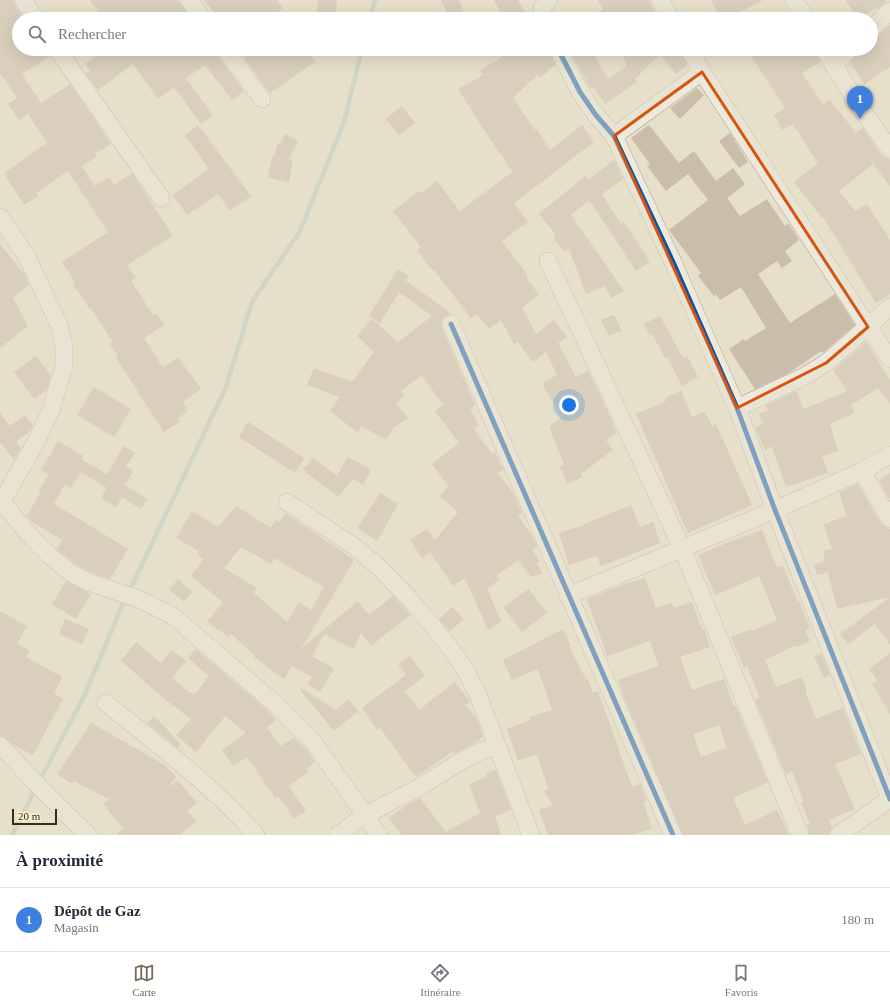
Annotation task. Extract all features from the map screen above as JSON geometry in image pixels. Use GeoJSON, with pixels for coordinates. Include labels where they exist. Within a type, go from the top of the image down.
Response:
{"type":"FeatureCollection","features":[{"type":"Feature","properties":{"kind":"street"},"geometry":{"type":"LineString","coordinates":[[23,0],[31,12]]}},
{"type":"Feature","properties":{"kind":"street"},"geometry":{"type":"LineString","coordinates":[[189,0],[198,12]]}},
{"type":"Feature","properties":{"kind":"street"},"geometry":{"type":"LineString","coordinates":[[542,12],[542,8],[549,0]]}},
{"type":"Feature","properties":{"kind":"street"},"geometry":{"type":"LineString","coordinates":[[660,0],[667,12]]}},
{"type":"Feature","properties":{"kind":"street"},"geometry":{"type":"LineString","coordinates":[[794,0],[802,12]]}},
{"type":"Feature","properties":{"kind":"street"},"geometry":{"type":"LineString","coordinates":[[878,23],[890,11]]}},
{"type":"Feature","properties":{"kind":"street"},"geometry":{"type":"LineString","coordinates":[[62,56],[161,198]]}},
{"type":"Feature","properties":{"kind":"street"},"geometry":{"type":"LineString","coordinates":[[230,56],[262,99]]}},
{"type":"Feature","properties":{"kind":"street"},"geometry":{"type":"LineString","coordinates":[[562,56],[580,92],[595,114],[614,136],[673,262],[737,408],[775,510],[890,799],[838,835]]}},
{"type":"Feature","properties":{"kind":"street"},"geometry":{"type":"LineString","coordinates":[[692,56],[890,359]]}},
{"type":"Feature","properties":{"kind":"street"},"geometry":{"type":"LineString","coordinates":[[828,56],[859,106],[890,149]]}},
{"type":"Feature","properties":{"kind":"street"},"geometry":{"type":"LineString","coordinates":[[834,65],[843,56]]}},
{"type":"Feature","properties":{"kind":"street"},"geometry":{"type":"LineString","coordinates":[[614,136],[702,72]]}},
{"type":"Feature","properties":{"kind":"street"},"geometry":{"type":"LineString","coordinates":[[0,217],[27,256],[59,325],[64,346],[64,366],[50,410],[40,434],[0,502],[31,537],[49,555],[71,573],[88,582],[138,599],[173,616],[273,702],[314,743],[379,835]]}},
{"type":"Feature","properties":{"kind":"street"},"geometry":{"type":"LineString","coordinates":[[548,261],[682,548],[800,835]]}},
{"type":"Feature","properties":{"kind":"street"},"geometry":{"type":"LineString","coordinates":[[737,408],[803,376],[826,363],[890,307]]}},
{"type":"Feature","properties":{"kind":"street"},"geometry":{"type":"LineString","coordinates":[[451,324],[673,835]]}},
{"type":"Feature","properties":{"kind":"street"},"geometry":{"type":"LineString","coordinates":[[568,596],[775,510],[862,470],[890,455]]}},
{"type":"Feature","properties":{"kind":"street"},"geometry":{"type":"LineString","coordinates":[[862,470],[890,519]]}},
{"type":"Feature","properties":{"kind":"street"},"geometry":{"type":"LineString","coordinates":[[287,502],[352,545],[380,568],[414,604],[444,640],[465,669],[478,695],[532,835]]}},
{"type":"Feature","properties":{"kind":"street"},"geometry":{"type":"LineString","coordinates":[[106,703],[196,776],[241,818],[256,835]]}},
{"type":"Feature","properties":{"kind":"street"},"geometry":{"type":"LineString","coordinates":[[0,745],[46,794],[88,835]]}},
{"type":"Feature","properties":{"kind":"street"},"geometry":{"type":"LineString","coordinates":[[338,835],[365,815],[418,788],[463,760],[497,746]]}},
{"type":"Feature","properties":{"kind":"highlighted area"},"geometry":{"type":"Polygon","coordinates":[[[702,72],[868,327],[826,363],[737,408],[614,136],[702,72]]]}},
{"type":"Feature","properties":{"kind":"building"},"geometry":{"type":"Polygon","coordinates":[[[0,0],[13,0],[19,12],[12,12],[12,56],[50,56],[22,74],[41,103],[70,84],[111,144],[95,154],[97,156],[82,166],[95,186],[109,177],[114,185],[132,173],[173,236],[127,265],[136,278],[131,281],[153,315],[156,313],[164,325],[144,338],[163,368],[178,357],[201,389],[183,402],[188,411],[177,419],[179,422],[164,432],[116,358],[118,356],[110,344],[113,342],[73,284],[75,282],[62,262],[108,232],[68,171],[36,193],[38,196],[24,205],[4,173],[47,143],[28,114],[19,120],[8,104],[17,98],[0,73],[0,0]]]}},
{"type":"Feature","properties":{"kind":"building"},"geometry":{"type":"Polygon","coordinates":[[[90,0],[178,0],[186,12],[99,12],[90,0]]]}},
{"type":"Feature","properties":{"kind":"building"},"geometry":{"type":"Polygon","coordinates":[[[204,0],[277,0],[283,8],[277,12],[214,12],[204,0]]]}},
{"type":"Feature","properties":{"kind":"building"},"geometry":{"type":"Polygon","coordinates":[[[318,0],[337,0],[336,12],[317,12],[318,0]]]}},
{"type":"Feature","properties":{"kind":"building"},"geometry":{"type":"Polygon","coordinates":[[[441,0],[459,0],[464,11],[462,12],[446,12],[441,0]]]}},
{"type":"Feature","properties":{"kind":"building"},"geometry":{"type":"Polygon","coordinates":[[[494,0],[518,0],[524,12],[500,12],[494,0]]]}},
{"type":"Feature","properties":{"kind":"building"},"geometry":{"type":"Polygon","coordinates":[[[598,0],[650,0],[655,12],[599,12],[603,9],[598,0]]]}},
{"type":"Feature","properties":{"kind":"building"},"geometry":{"type":"Polygon","coordinates":[[[711,0],[763,0],[740,12],[717,12],[711,0]]]}},
{"type":"Feature","properties":{"kind":"building"},"geometry":{"type":"Polygon","coordinates":[[[845,0],[885,0],[886,2],[876,10],[875,8],[869,12],[854,12],[845,0]]]}},
{"type":"Feature","properties":{"kind":"building"},"geometry":{"type":"Polygon","coordinates":[[[890,25],[890,67],[864,84],[850,62],[856,56],[878,56],[878,36],[890,25]]]}},
{"type":"Feature","properties":{"kind":"building"},"geometry":{"type":"Polygon","coordinates":[[[97,56],[218,56],[244,91],[232,100],[205,65],[186,78],[213,116],[201,124],[174,87],[158,99],[133,64],[98,90],[86,74],[90,71],[85,64],[97,56]]]}},
{"type":"Feature","properties":{"kind":"building"},"geometry":{"type":"Polygon","coordinates":[[[247,56],[311,56],[315,62],[270,93],[244,58],[247,56]]]}},
{"type":"Feature","properties":{"kind":"building"},"geometry":{"type":"Polygon","coordinates":[[[503,56],[551,56],[555,65],[540,78],[537,75],[513,98],[550,150],[582,125],[594,142],[514,203],[528,222],[502,241],[528,276],[526,277],[539,295],[522,308],[536,334],[554,320],[567,337],[558,343],[576,377],[588,371],[617,433],[606,440],[613,450],[581,474],[583,477],[567,484],[560,467],[564,464],[550,430],[550,426],[561,418],[544,387],[544,382],[557,375],[546,352],[533,362],[518,342],[514,344],[501,320],[489,329],[477,314],[471,318],[417,250],[421,247],[393,211],[419,191],[421,193],[437,181],[460,211],[512,172],[458,89],[483,75],[480,71],[490,64],[491,65],[503,56]]]}},
{"type":"Feature","properties":{"kind":"building"},"geometry":{"type":"Polygon","coordinates":[[[573,56],[595,56],[608,79],[627,66],[623,56],[658,56],[635,79],[637,82],[605,104],[593,87],[590,88],[573,56]]]}},
{"type":"Feature","properties":{"kind":"building"},"geometry":{"type":"Polygon","coordinates":[[[662,56],[682,56],[687,65],[676,74],[662,56]]]}},
{"type":"Feature","properties":{"kind":"building"},"geometry":{"type":"Polygon","coordinates":[[[751,56],[817,56],[820,62],[802,73],[823,105],[830,100],[856,133],[863,128],[882,155],[890,159],[890,186],[873,164],[839,191],[855,211],[867,204],[890,240],[890,294],[876,303],[823,217],[822,218],[794,182],[818,163],[793,124],[783,130],[774,115],[785,108],[751,56]]]}},
{"type":"Feature","properties":{"kind":"building"},"geometry":{"type":"Polygon","coordinates":[[[697,88],[704,95],[680,119],[670,108],[697,88]]]}},
{"type":"Feature","properties":{"kind":"building"},"geometry":{"type":"Polygon","coordinates":[[[402,106],[415,123],[399,135],[386,119],[402,106]]]}},
{"type":"Feature","properties":{"kind":"building"},"geometry":{"type":"Polygon","coordinates":[[[198,125],[251,196],[230,211],[218,194],[187,215],[173,195],[209,169],[185,135],[198,125]]]}},
{"type":"Feature","properties":{"kind":"building"},"geometry":{"type":"Polygon","coordinates":[[[649,125],[679,163],[694,151],[716,181],[733,168],[745,184],[727,198],[740,216],[767,199],[785,226],[788,223],[799,240],[785,251],[792,261],[782,268],[777,261],[758,274],[790,323],[835,294],[855,325],[823,353],[821,351],[789,373],[755,389],[729,349],[744,339],[745,341],[766,328],[741,287],[720,300],[716,294],[714,296],[698,276],[701,273],[669,230],[708,200],[688,174],[666,191],[647,166],[650,164],[631,138],[649,125]]]}},
{"type":"Feature","properties":{"kind":"building"},"geometry":{"type":"Polygon","coordinates":[[[730,133],[748,162],[739,168],[719,141],[730,133]]]}},
{"type":"Feature","properties":{"kind":"building"},"geometry":{"type":"Polygon","coordinates":[[[285,134],[298,141],[288,160],[293,161],[289,182],[268,178],[272,156],[274,157],[278,143],[280,144],[285,134]]]}},
{"type":"Feature","properties":{"kind":"building"},"geometry":{"type":"Polygon","coordinates":[[[614,160],[623,179],[602,194],[621,224],[624,222],[650,262],[636,271],[589,200],[571,215],[624,291],[611,298],[605,286],[586,294],[569,249],[565,252],[553,238],[556,235],[539,214],[585,176],[588,180],[614,160]]]}},
{"type":"Feature","properties":{"kind":"building"},"geometry":{"type":"Polygon","coordinates":[[[0,244],[25,275],[29,285],[13,298],[28,326],[0,348],[0,244]]]}},
{"type":"Feature","properties":{"kind":"building"},"geometry":{"type":"Polygon","coordinates":[[[398,269],[409,276],[406,281],[452,314],[443,318],[441,323],[475,405],[470,410],[479,425],[474,429],[492,454],[495,452],[503,470],[498,473],[513,493],[522,513],[518,516],[533,537],[537,547],[532,550],[540,561],[537,564],[543,573],[531,577],[518,560],[497,575],[500,579],[487,589],[501,621],[488,630],[465,578],[453,586],[430,552],[422,558],[410,540],[427,529],[435,540],[458,512],[440,496],[448,486],[432,464],[459,443],[435,411],[443,405],[422,375],[401,391],[405,395],[396,403],[408,418],[393,428],[386,440],[361,426],[358,433],[330,411],[340,397],[307,385],[314,368],[352,382],[374,352],[357,336],[372,319],[398,342],[432,316],[399,292],[380,323],[369,316],[398,269]]]}},
{"type":"Feature","properties":{"kind":"building"},"geometry":{"type":"Polygon","coordinates":[[[614,315],[622,332],[609,336],[601,320],[614,315]]]}},
{"type":"Feature","properties":{"kind":"building"},"geometry":{"type":"Polygon","coordinates":[[[660,316],[683,358],[687,356],[698,377],[682,386],[667,357],[665,358],[652,334],[650,335],[644,324],[660,316]]]}},
{"type":"Feature","properties":{"kind":"building"},"geometry":{"type":"Polygon","coordinates":[[[866,342],[890,380],[890,403],[878,388],[851,405],[855,413],[830,424],[838,451],[822,456],[828,473],[786,487],[772,446],[765,450],[755,427],[763,424],[759,414],[768,410],[765,406],[796,391],[804,409],[847,391],[833,370],[866,342]]]}},
{"type":"Feature","properties":{"kind":"building"},"geometry":{"type":"Polygon","coordinates":[[[36,356],[51,376],[47,390],[34,399],[14,372],[36,356]]]}},
{"type":"Feature","properties":{"kind":"building"},"geometry":{"type":"Polygon","coordinates":[[[94,387],[131,409],[114,437],[77,415],[94,387]]]}},
{"type":"Feature","properties":{"kind":"building"},"geometry":{"type":"Polygon","coordinates":[[[681,391],[692,417],[705,412],[712,426],[716,424],[752,505],[688,533],[636,414],[666,401],[665,398],[681,391]]]}},
{"type":"Feature","properties":{"kind":"building"},"geometry":{"type":"Polygon","coordinates":[[[0,413],[10,426],[25,415],[33,426],[30,431],[16,442],[21,448],[14,460],[0,442],[0,413]]]}},
{"type":"Feature","properties":{"kind":"building"},"geometry":{"type":"Polygon","coordinates":[[[248,422],[304,458],[295,473],[239,437],[248,422]]]}},
{"type":"Feature","properties":{"kind":"building"},"geometry":{"type":"Polygon","coordinates":[[[58,441],[83,456],[81,459],[107,474],[124,446],[135,453],[126,466],[133,471],[125,485],[147,499],[141,509],[122,497],[116,508],[101,498],[107,488],[81,472],[71,488],[65,484],[54,504],[128,549],[110,579],[92,573],[77,565],[57,549],[62,540],[31,521],[27,516],[41,491],[39,490],[49,474],[41,470],[58,441]]]}},
{"type":"Feature","properties":{"kind":"building"},"geometry":{"type":"Polygon","coordinates":[[[348,457],[371,470],[363,485],[353,479],[338,497],[303,470],[313,458],[337,476],[348,457]]]}},
{"type":"Feature","properties":{"kind":"building"},"geometry":{"type":"Polygon","coordinates":[[[890,473],[890,499],[879,480],[890,473]]]}},
{"type":"Feature","properties":{"kind":"building"},"geometry":{"type":"Polygon","coordinates":[[[858,484],[881,524],[890,529],[890,597],[837,609],[828,572],[817,575],[814,564],[825,561],[823,551],[832,549],[824,524],[847,516],[839,492],[858,484]]]}},
{"type":"Feature","properties":{"kind":"building"},"geometry":{"type":"Polygon","coordinates":[[[380,493],[398,504],[377,541],[357,528],[380,493]]]}},
{"type":"Feature","properties":{"kind":"building"},"geometry":{"type":"Polygon","coordinates":[[[631,505],[640,527],[653,522],[660,543],[601,566],[597,556],[569,565],[559,533],[584,525],[631,505]]]}},
{"type":"Feature","properties":{"kind":"building"},"geometry":{"type":"Polygon","coordinates":[[[236,506],[271,528],[276,520],[280,522],[285,513],[354,560],[301,649],[358,601],[369,615],[393,596],[410,615],[371,646],[361,633],[354,649],[324,634],[312,656],[334,669],[320,692],[308,684],[312,677],[292,666],[284,679],[254,657],[255,656],[231,634],[229,637],[207,622],[223,602],[191,576],[204,559],[197,554],[199,551],[176,538],[192,511],[218,527],[236,506]],[[241,547],[224,568],[257,588],[254,593],[287,622],[299,602],[311,610],[324,587],[274,558],[271,564],[241,547]]]}},
{"type":"Feature","properties":{"kind":"building"},"geometry":{"type":"Polygon","coordinates":[[[762,530],[777,568],[783,566],[810,628],[805,630],[810,641],[796,647],[796,645],[765,660],[776,687],[802,677],[807,690],[805,691],[816,719],[843,708],[861,754],[835,764],[855,809],[829,820],[832,828],[828,835],[810,835],[807,825],[810,823],[801,803],[804,802],[792,771],[786,774],[755,700],[760,698],[747,666],[744,668],[731,637],[751,629],[752,631],[777,620],[759,576],[715,595],[698,555],[762,530]]]}},
{"type":"Feature","properties":{"kind":"building"},"geometry":{"type":"Polygon","coordinates":[[[645,578],[656,608],[672,603],[674,608],[692,602],[710,647],[680,657],[692,690],[724,679],[734,707],[736,706],[768,782],[733,798],[745,825],[777,810],[789,835],[683,835],[618,680],[659,666],[650,641],[607,656],[587,599],[645,578]],[[719,725],[693,734],[701,757],[727,748],[719,725]]]}},
{"type":"Feature","properties":{"kind":"building"},"geometry":{"type":"Polygon","coordinates":[[[178,579],[192,592],[184,602],[169,590],[178,579]]]}},
{"type":"Feature","properties":{"kind":"building"},"geometry":{"type":"Polygon","coordinates":[[[66,581],[91,594],[76,619],[52,604],[66,581]]]}},
{"type":"Feature","properties":{"kind":"building"},"geometry":{"type":"Polygon","coordinates":[[[529,589],[547,613],[522,632],[503,607],[529,589]]]}},
{"type":"Feature","properties":{"kind":"building"},"geometry":{"type":"Polygon","coordinates":[[[890,597],[890,645],[875,624],[848,644],[840,634],[890,597]]]}},
{"type":"Feature","properties":{"kind":"building"},"geometry":{"type":"Polygon","coordinates":[[[452,607],[464,619],[450,631],[439,619],[452,607]]]}},
{"type":"Feature","properties":{"kind":"building"},"geometry":{"type":"Polygon","coordinates":[[[0,611],[27,626],[17,644],[30,651],[26,657],[62,677],[54,694],[63,699],[33,755],[12,744],[0,735],[0,611]]]}},
{"type":"Feature","properties":{"kind":"building"},"geometry":{"type":"Polygon","coordinates":[[[65,619],[89,629],[82,644],[59,634],[65,619]]]}},
{"type":"Feature","properties":{"kind":"building"},"geometry":{"type":"Polygon","coordinates":[[[563,629],[571,646],[569,647],[586,679],[587,678],[593,693],[598,691],[632,787],[640,784],[647,801],[644,802],[644,804],[652,828],[633,835],[548,835],[539,810],[553,805],[544,791],[548,788],[537,754],[518,760],[507,729],[531,720],[530,717],[552,710],[538,669],[512,680],[503,660],[563,629]]]}},
{"type":"Feature","properties":{"kind":"building"},"geometry":{"type":"Polygon","coordinates":[[[136,642],[161,663],[172,650],[186,661],[172,678],[194,695],[209,676],[188,658],[196,649],[266,709],[276,720],[267,728],[280,746],[294,738],[306,749],[315,762],[306,769],[308,772],[288,786],[306,811],[294,819],[278,796],[275,798],[247,757],[233,766],[222,750],[246,733],[225,716],[196,752],[176,735],[191,719],[167,701],[121,661],[136,642]]]}},
{"type":"Feature","properties":{"kind":"building"},"geometry":{"type":"Polygon","coordinates":[[[821,653],[830,675],[824,678],[814,657],[821,653]]]}},
{"type":"Feature","properties":{"kind":"building"},"geometry":{"type":"Polygon","coordinates":[[[890,653],[890,714],[872,684],[878,681],[869,669],[890,653]]]}},
{"type":"Feature","properties":{"kind":"building"},"geometry":{"type":"Polygon","coordinates":[[[410,656],[425,676],[405,691],[419,710],[455,682],[470,702],[466,705],[477,720],[483,737],[454,754],[452,752],[416,777],[380,728],[377,730],[362,708],[406,675],[398,664],[410,656]]]}},
{"type":"Feature","properties":{"kind":"building"},"geometry":{"type":"Polygon","coordinates":[[[301,688],[336,710],[348,699],[358,711],[334,731],[300,690],[301,688]]]}},
{"type":"Feature","properties":{"kind":"building"},"geometry":{"type":"Polygon","coordinates":[[[154,716],[181,744],[178,748],[147,723],[154,716]]]}},
{"type":"Feature","properties":{"kind":"building"},"geometry":{"type":"Polygon","coordinates":[[[91,723],[165,765],[176,777],[168,787],[178,781],[197,803],[187,810],[196,821],[180,835],[116,835],[123,828],[103,804],[109,799],[74,781],[72,784],[57,774],[91,723]]]}},
{"type":"Feature","properties":{"kind":"building"},"geometry":{"type":"Polygon","coordinates":[[[496,770],[511,810],[495,816],[501,835],[402,835],[389,818],[420,798],[446,832],[480,813],[469,784],[487,777],[486,773],[496,770]]]}},
{"type":"Feature","properties":{"kind":"waterway"},"geometry":{"type":"LineString","coordinates":[[372,12],[375,0]]}},
{"type":"Feature","properties":{"kind":"waterway"},"geometry":{"type":"LineString","coordinates":[[129,592],[226,387],[252,302],[300,231],[344,122],[360,56]]}},
{"type":"Feature","properties":{"kind":"waterway"},"geometry":{"type":"LineString","coordinates":[[39,782],[84,696],[125,599]]}},
{"type":"Feature","properties":{"kind":"waterway"},"geometry":{"type":"LineString","coordinates":[[12,835],[36,788]]}},
{"type":"Feature","properties":{"kind":"cycle path"},"geometry":{"type":"LineString","coordinates":[[562,56],[580,92],[595,114],[614,136],[673,262],[737,408],[775,510],[890,799]]}},
{"type":"Feature","properties":{"kind":"cycle path"},"geometry":{"type":"LineString","coordinates":[[451,324],[673,835]]}},
{"type":"Feature","properties":{"kind":"place","name":"Dépôt de Gaz"},"geometry":{"type":"Point","coordinates":[860,119]}}]}
